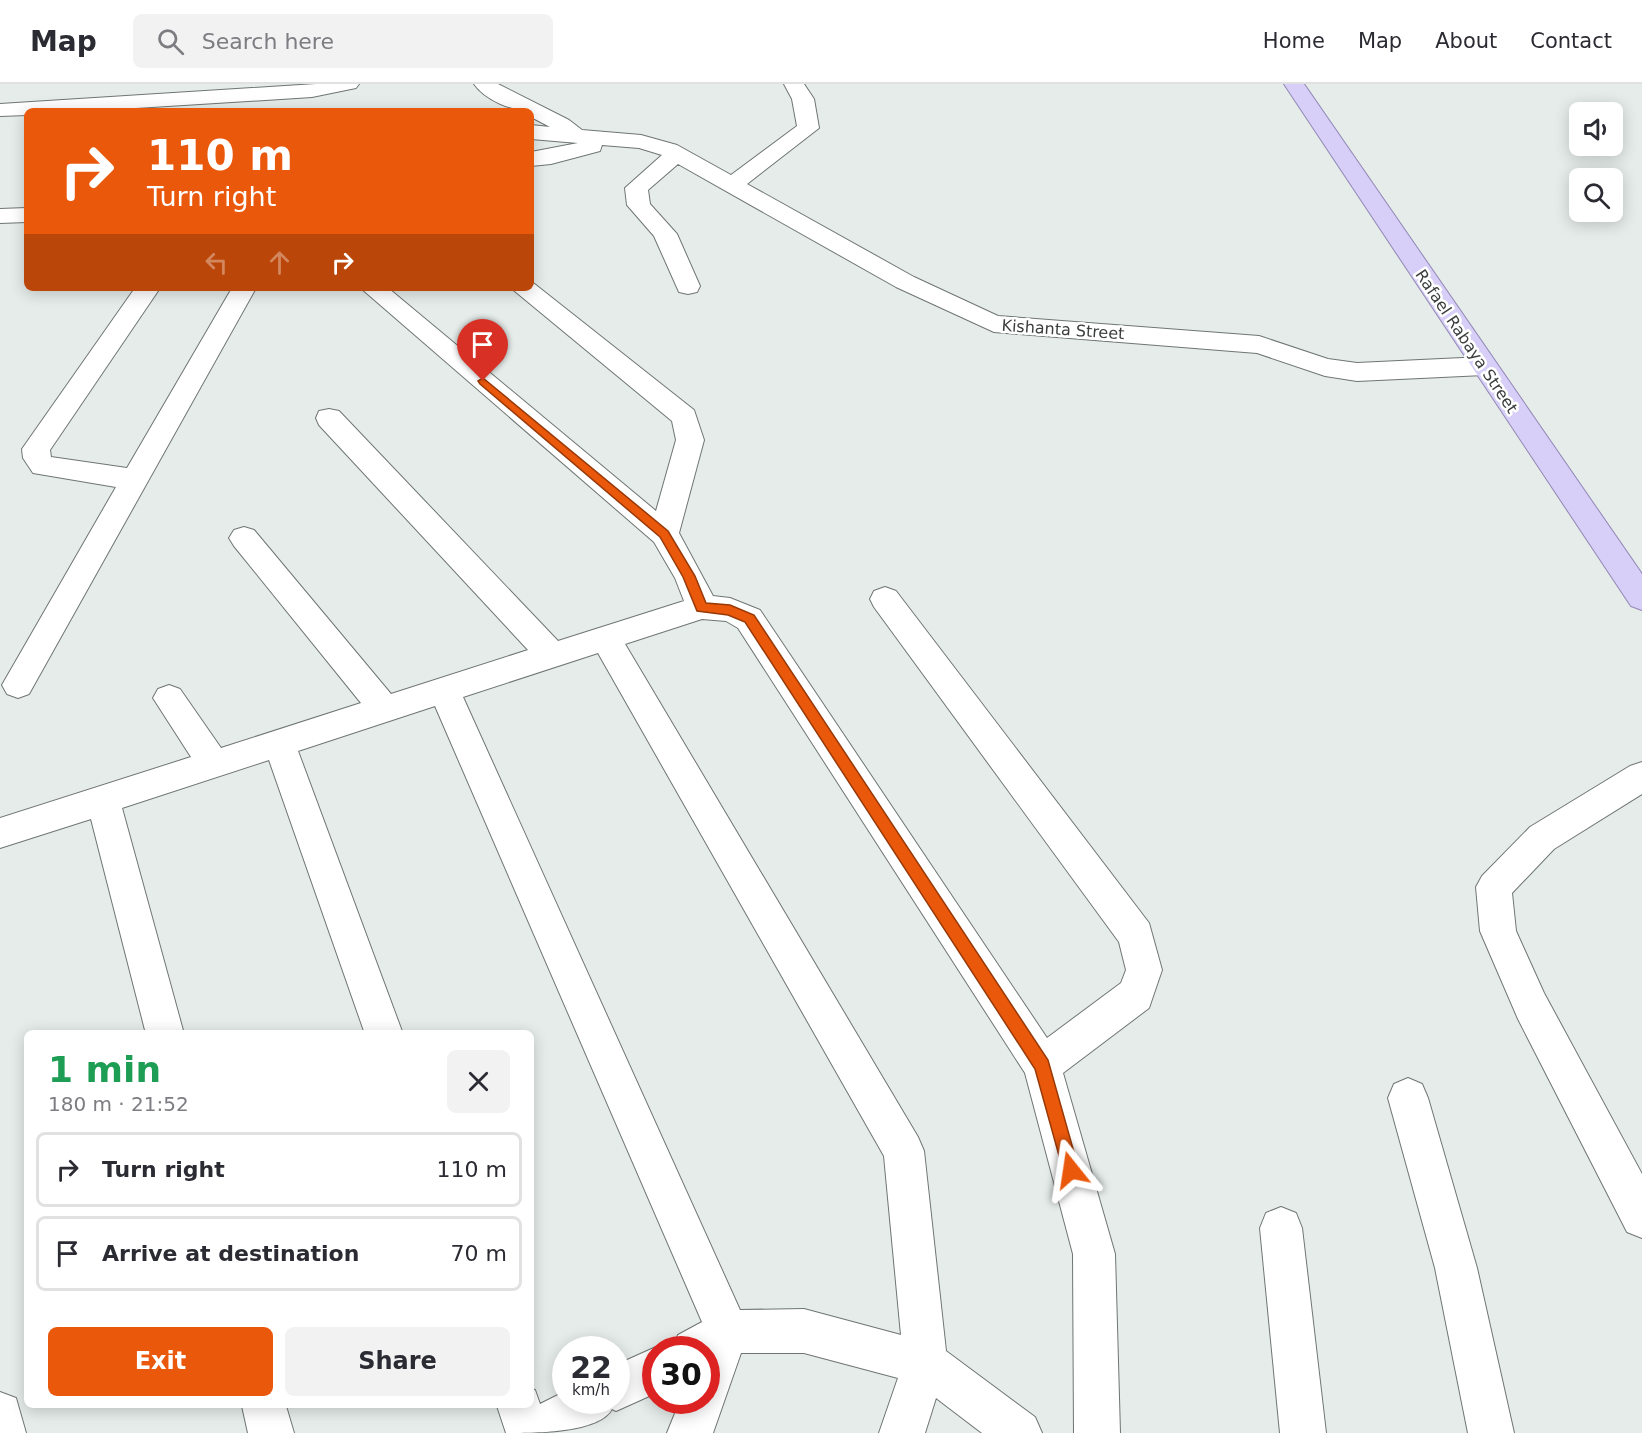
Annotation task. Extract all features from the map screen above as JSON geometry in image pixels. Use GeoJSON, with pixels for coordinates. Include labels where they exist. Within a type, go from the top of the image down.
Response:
{"type":"FeatureCollection","features":[{"type":"Feature","properties":{"kind":"main road","name":"Rafael Rabaya Street"},"geometry":{"type":"LineString","coordinates":[[1294,84],[1642,598]]}},
{"type":"Feature","properties":{"kind":"street"},"geometry":{"type":"LineString","coordinates":[[33,108],[312,91],[349,84]]}},
{"type":"Feature","properties":{"kind":"street"},"geometry":{"type":"LineString","coordinates":[[484,84],[495,92],[532,108]]}},
{"type":"Feature","properties":{"kind":"street"},"geometry":{"type":"LineString","coordinates":[[730,186],[808,128],[803,99],[794,84]]}},
{"type":"Feature","properties":{"kind":"street"},"geometry":{"type":"LineString","coordinates":[[0,110],[24,109]]}},
{"type":"Feature","properties":{"kind":"street"},"geometry":{"type":"LineString","coordinates":[[534,109],[553,117],[586,143]]}},
{"type":"Feature","properties":{"kind":"street","name":"Kishanta Street"},"geometry":{"type":"LineString","coordinates":[[534,133],[586,143],[641,142],[676,154],[905,282],[994,324],[1259,345],[1325,367],[1357,372],[1484,366]]}},
{"type":"Feature","properties":{"kind":"street","name":"Kishanta Street"},"geometry":{"type":"LineString","coordinates":[[534,159],[550,158],[586,143]]}},
{"type":"Feature","properties":{"kind":"street"},"geometry":{"type":"LineString","coordinates":[[676,154],[636,188],[639,205],[665,234],[688,286]]}},
{"type":"Feature","properties":{"kind":"street"},"geometry":{"type":"LineString","coordinates":[[0,216],[24,214]]}},
{"type":"Feature","properties":{"kind":"street"},"geometry":{"type":"LineString","coordinates":[[134,479],[43,465],[37,458],[36,449],[146,291]]}},
{"type":"Feature","properties":{"kind":"street"},"geometry":{"type":"LineString","coordinates":[[18,685],[242,291]]}},
{"type":"Feature","properties":{"kind":"street"},"geometry":{"type":"LineString","coordinates":[[376,291],[664,534],[689,576],[702,607]]}},
{"type":"Feature","properties":{"kind":"street"},"geometry":{"type":"LineString","coordinates":[[527,291],[684,417],[690,440],[664,534]]}},
{"type":"Feature","properties":{"kind":"street"},"geometry":{"type":"LineString","coordinates":[[329,418],[552,655]]}},
{"type":"Feature","properties":{"kind":"street"},"geometry":{"type":"LineString","coordinates":[[244,538],[386,709]]}},
{"type":"Feature","properties":{"kind":"street"},"geometry":{"type":"LineString","coordinates":[[885,599],[1136,935],[1144,970],[1136,995],[1042,1065]]}},
{"type":"Feature","properties":{"kind":"street"},"geometry":{"type":"LineString","coordinates":[[0,833],[702,607],[730,610],[749,619],[1042,1065],[1094,1254],[1097,1433]]}},
{"type":"Feature","properties":{"kind":"street"},"geometry":{"type":"LineString","coordinates":[[605,638],[904,1151],[925,1363],[902,1433]]}},
{"type":"Feature","properties":{"kind":"street"},"geometry":{"type":"LineString","coordinates":[[444,690],[708,1336]]}},
{"type":"Feature","properties":{"kind":"street"},"geometry":{"type":"LineString","coordinates":[[169,698],[214,764]]}},
{"type":"Feature","properties":{"kind":"street"},"geometry":{"type":"LineString","coordinates":[[279,743],[383,1030]]}},
{"type":"Feature","properties":{"kind":"street"},"geometry":{"type":"LineString","coordinates":[[1642,776],[1542,838],[1494,887],[1498,931],[1531,1006],[1588,1110],[1642,1217]]}},
{"type":"Feature","properties":{"kind":"street"},"geometry":{"type":"LineString","coordinates":[[103,800],[164,1030]]}},
{"type":"Feature","properties":{"kind":"street"},"geometry":{"type":"LineString","coordinates":[[1408,1098],[1456,1268],[1491,1433]]}},
{"type":"Feature","properties":{"kind":"street"},"geometry":{"type":"LineString","coordinates":[[1281,1228],[1303,1433]]}},
{"type":"Feature","properties":{"kind":"street"},"geometry":{"type":"LineString","coordinates":[[720,1340],[804,1331],[925,1363],[1019,1433]]}},
{"type":"Feature","properties":{"kind":"street"},"geometry":{"type":"LineString","coordinates":[[265,1408],[271,1433]]}},
{"type":"Feature","properties":{"kind":"street"},"geometry":{"type":"LineString","coordinates":[[520,1408],[530,1433],[567,1414]]}},
{"type":"Feature","properties":{"kind":"street"},"geometry":{"type":"LineString","coordinates":[[0,1414],[3,1433]]}},
{"type":"Feature","properties":{"kind":"street"},"geometry":{"type":"LineString","coordinates":[[690,1433],[697,1414]]}},
{"type":"Feature","properties":{"kind":"route"},"geometry":{"type":"LineString","coordinates":[[483,381],[664,534],[689,576],[702,607],[730,610],[749,619],[1042,1065],[1071,1170]]}}]}
